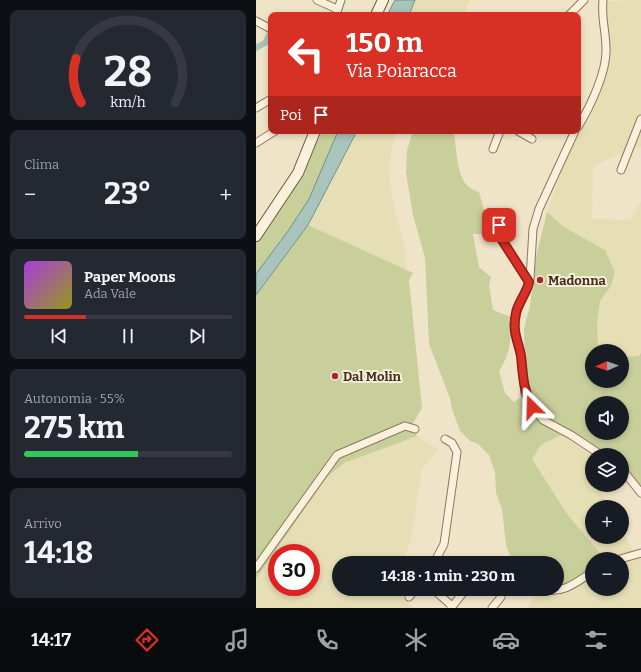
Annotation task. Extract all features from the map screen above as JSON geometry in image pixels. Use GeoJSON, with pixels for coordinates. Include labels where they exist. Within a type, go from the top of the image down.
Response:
{"type":"FeatureCollection","features":[{"type":"Feature","properties":{"kind":"main road"},"geometry":{"type":"LineString","coordinates":[[377,12],[383,0]]}},
{"type":"Feature","properties":{"kind":"main road"},"geometry":{"type":"LineString","coordinates":[[256,236],[298,173],[314,134]]}},
{"type":"Feature","properties":{"kind":"street"},"geometry":{"type":"LineString","coordinates":[[317,0],[337,12],[341,0]]}},
{"type":"Feature","properties":{"kind":"street"},"geometry":{"type":"LineString","coordinates":[[572,12],[584,0]]}},
{"type":"Feature","properties":{"kind":"street"},"geometry":{"type":"LineString","coordinates":[[581,121],[592,101],[605,62],[606,50],[602,14],[603,0]]}},
{"type":"Feature","properties":{"kind":"street"},"geometry":{"type":"LineString","coordinates":[[256,21],[268,27]]}},
{"type":"Feature","properties":{"kind":"street"},"geometry":{"type":"LineString","coordinates":[[256,108],[268,102]]}},
{"type":"Feature","properties":{"kind":"street"},"geometry":{"type":"LineString","coordinates":[[621,170],[641,120]]}},
{"type":"Feature","properties":{"kind":"street"},"geometry":{"type":"LineString","coordinates":[[256,143],[270,134]]}},
{"type":"Feature","properties":{"kind":"street"},"geometry":{"type":"LineString","coordinates":[[494,149],[499,134]]}},
{"type":"Feature","properties":{"kind":"street"},"geometry":{"type":"LineString","coordinates":[[523,134],[532,139]]}},
{"type":"Feature","properties":{"kind":"street"},"geometry":{"type":"LineString","coordinates":[[574,134],[539,209],[533,229],[529,282],[517,311],[514,324],[515,335],[521,355],[525,394],[532,407],[542,420],[571,435],[590,448]]}},
{"type":"Feature","properties":{"kind":"street"},"geometry":{"type":"LineString","coordinates":[[499,225],[502,240],[529,282]]}},
{"type":"Feature","properties":{"kind":"street"},"geometry":{"type":"LineString","coordinates":[[256,568],[337,455],[405,426],[415,429]]}},
{"type":"Feature","properties":{"kind":"street"},"geometry":{"type":"LineString","coordinates":[[438,556],[444,544],[457,452],[452,443],[445,438]]}},
{"type":"Feature","properties":{"kind":"street"},"geometry":{"type":"LineString","coordinates":[[629,478],[641,493]]}},
{"type":"Feature","properties":{"kind":"street"},"geometry":{"type":"LineString","coordinates":[[629,556],[641,553]]}},
{"type":"Feature","properties":{"kind":"street"},"geometry":{"type":"LineString","coordinates":[[564,589],[585,577]]}},
{"type":"Feature","properties":{"kind":"street"},"geometry":{"type":"LineString","coordinates":[[440,596],[451,607],[460,596]]}},
{"type":"Feature","properties":{"kind":"street"},"geometry":{"type":"LineString","coordinates":[[492,608],[501,597]]}},
{"type":"Feature","properties":{"kind":"shaded area"},"geometry":{"type":"Polygon","coordinates":[[[415,0],[470,0],[465,12],[410,12],[415,0]]]}},
{"type":"Feature","properties":{"kind":"shaded area"},"geometry":{"type":"Polygon","coordinates":[[[641,0],[641,147],[631,149],[593,166],[592,219],[630,220],[641,202],[641,353],[639,356],[629,357],[629,344],[598,344],[597,324],[600,301],[611,286],[605,250],[564,227],[547,212],[564,163],[591,114],[602,86],[609,59],[606,7],[607,1],[641,0]]]}},
{"type":"Feature","properties":{"kind":"shaded area"},"geometry":{"type":"Polygon","coordinates":[[[355,134],[395,134],[391,152],[390,182],[394,207],[406,253],[408,275],[308,225],[355,134]]]}},
{"type":"Feature","properties":{"kind":"shaded area"},"geometry":{"type":"Polygon","coordinates":[[[561,435],[585,451],[585,492],[601,492],[605,500],[585,500],[585,535],[567,514],[532,459],[541,445],[561,435]]]}},
{"type":"Feature","properties":{"kind":"shaded area"},"geometry":{"type":"Polygon","coordinates":[[[417,436],[439,450],[422,468],[411,541],[405,556],[332,556],[332,596],[403,596],[413,608],[256,608],[256,579],[268,562],[268,596],[320,596],[320,544],[280,544],[327,477],[344,463],[417,436]]]}},
{"type":"Feature","properties":{"kind":"shaded area"},"geometry":{"type":"Polygon","coordinates":[[[592,544],[629,544],[633,551],[629,552],[599,552],[592,544]]]}},
{"type":"Feature","properties":{"kind":"shaded area"},"geometry":{"type":"Polygon","coordinates":[[[641,557],[641,608],[528,608],[536,596],[564,596],[564,594],[573,591],[585,582],[585,596],[629,596],[629,561],[641,557]]]}},
{"type":"Feature","properties":{"kind":"green space"},"geometry":{"type":"Polygon","coordinates":[[[321,134],[337,134],[325,166],[309,199],[297,219],[256,274],[256,234],[299,173],[321,134]]]}},
{"type":"Feature","properties":{"kind":"green space"},"geometry":{"type":"Polygon","coordinates":[[[412,134],[454,134],[459,168],[466,183],[471,189],[479,192],[491,234],[473,234],[479,267],[491,277],[489,285],[493,310],[511,317],[510,346],[499,371],[505,393],[514,402],[521,397],[533,416],[561,435],[541,445],[532,459],[567,514],[585,535],[585,544],[592,544],[599,552],[585,552],[585,571],[564,584],[564,556],[510,556],[506,545],[502,509],[496,493],[495,472],[489,455],[478,444],[470,441],[460,431],[452,409],[450,398],[429,344],[425,258],[413,215],[406,173],[407,150],[412,134]]]}},
{"type":"Feature","properties":{"kind":"green space"},"geometry":{"type":"Polygon","coordinates":[[[547,212],[564,227],[605,250],[615,272],[611,286],[600,301],[597,324],[598,344],[585,344],[585,388],[629,388],[629,357],[639,356],[641,353],[641,486],[629,475],[629,448],[595,448],[579,436],[551,421],[537,408],[528,392],[525,371],[524,329],[530,306],[536,257],[547,212]]]}},
{"type":"Feature","properties":{"kind":"green space"},"geometry":{"type":"Polygon","coordinates":[[[308,225],[413,273],[409,280],[422,408],[412,425],[417,436],[344,463],[327,477],[280,544],[268,544],[268,562],[256,579],[256,295],[308,225]]]}},
{"type":"Feature","properties":{"kind":"water"},"geometry":{"type":"Polygon","coordinates":[[[395,0],[415,0],[410,12],[389,12],[395,0]]]}},
{"type":"Feature","properties":{"kind":"water"},"geometry":{"type":"Polygon","coordinates":[[[337,134],[355,134],[308,225],[256,295],[256,274],[288,231],[309,199],[337,134]]]}},
{"type":"Feature","properties":{"kind":"waterway"},"geometry":{"type":"LineString","coordinates":[[256,48],[265,43],[268,38]]}},
{"type":"Feature","properties":{"kind":"place","name":"Madonna"},"geometry":{"type":"Point","coordinates":[540,280]}},
{"type":"Feature","properties":{"kind":"place","name":"Dal Molin"},"geometry":{"type":"Point","coordinates":[335,376]}},
{"type":"Feature","properties":{"kind":"route"},"geometry":{"type":"LineString","coordinates":[[499,225],[502,240],[529,282],[517,311],[514,324],[517,345],[521,355],[525,394],[532,407]]}}]}
